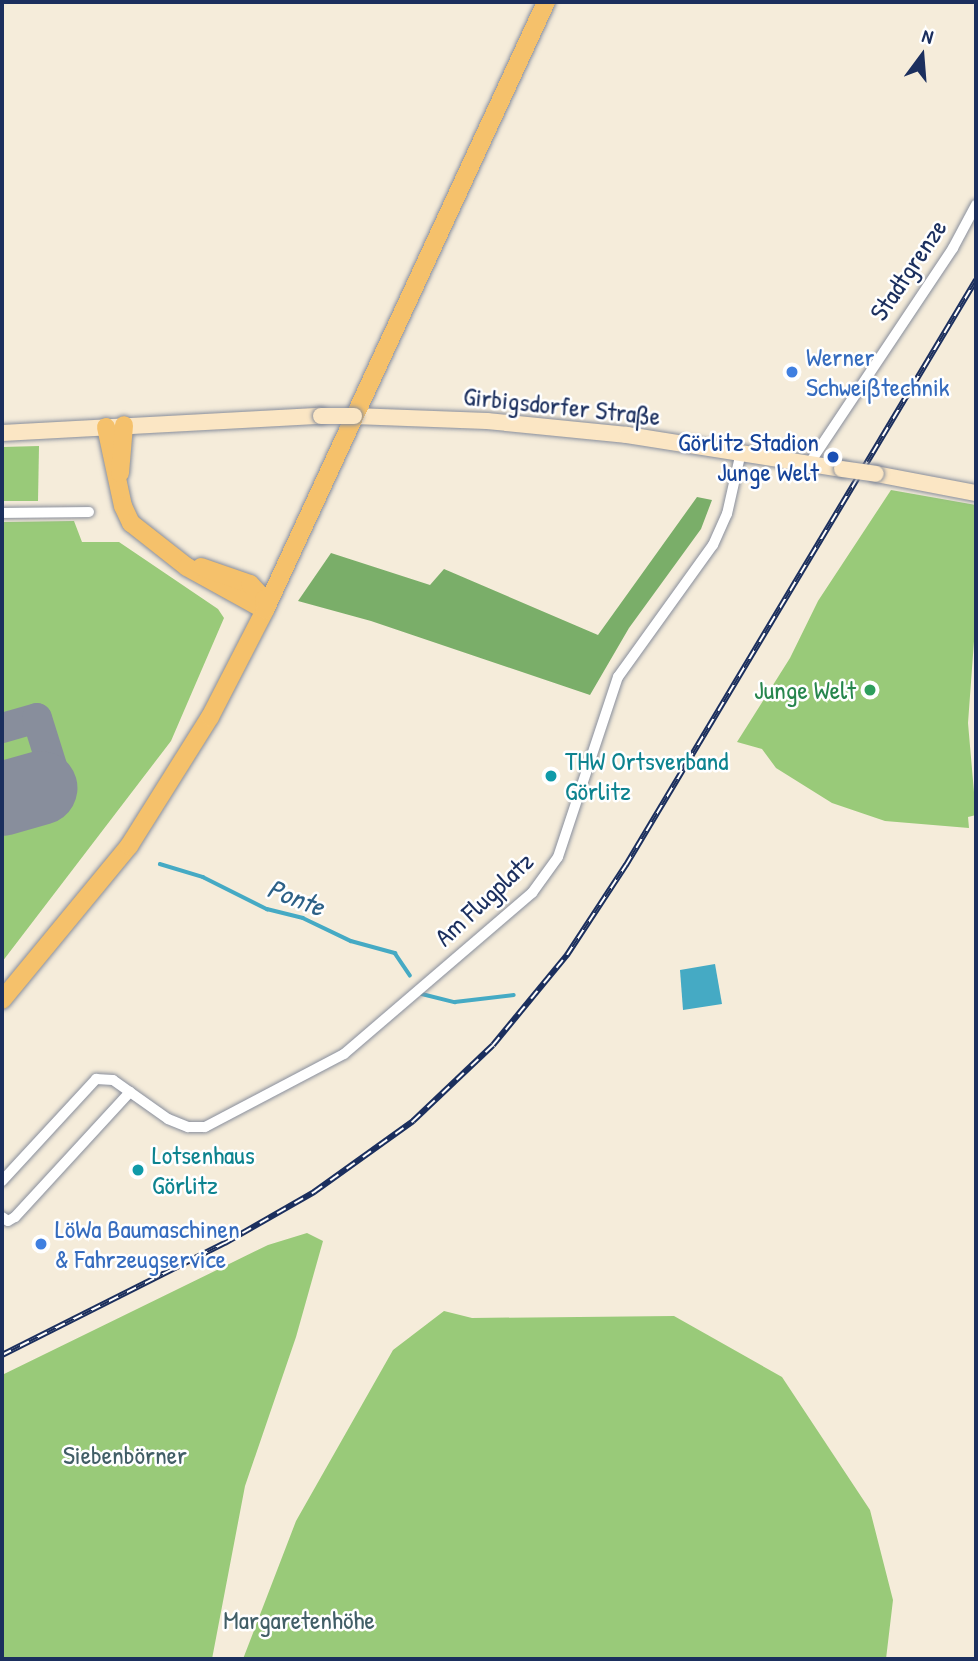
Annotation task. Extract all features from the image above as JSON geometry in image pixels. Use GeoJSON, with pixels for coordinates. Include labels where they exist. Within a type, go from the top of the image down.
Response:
{"type":"FeatureCollection","features":[{"type":"Feature","properties":{"kind":"main road"},"geometry":{"type":"LineString","coordinates":[[2,1000],[129,846],[209,718],[265,610],[546,2]]}},
{"type":"Feature","properties":{"kind":"main road"},"geometry":{"type":"LineString","coordinates":[[115,426],[118,484],[131,523],[177,558],[265,610]]}},
{"type":"Feature","properties":{"kind":"main road"},"geometry":{"type":"LineString","coordinates":[[177,558],[237,578],[258,590],[265,610]]}},
{"type":"Feature","properties":{"kind":"main road"},"geometry":{"type":"LineString","coordinates":[[237,578],[258,576],[285,562]]}},
{"type":"Feature","properties":{"kind":"street","name":"Stadtgrenze"},"geometry":{"type":"LineString","coordinates":[[809,464],[976,205]]}},
{"type":"Feature","properties":{"kind":"street","name":"Girbigsdorfer Straße"},"geometry":{"type":"LineString","coordinates":[[115,426],[321,416],[390,416],[579,430],[741,452],[976,493]]}},
{"type":"Feature","properties":{"kind":"street"},"geometry":{"type":"LineString","coordinates":[[2,433],[115,426]]}},
{"type":"Feature","properties":{"kind":"street","name":"Am Flugplatz"},"geometry":{"type":"LineString","coordinates":[[2,1181],[96,1079],[105,1077],[188,1127],[219,1121],[344,1054],[532,893],[558,857],[618,677],[713,545],[727,513],[741,452]]}},
{"type":"Feature","properties":{"kind":"street"},"geometry":{"type":"LineString","coordinates":[[2,513],[89,512]]}},
{"type":"Feature","properties":{"kind":"street"},"geometry":{"type":"LineString","coordinates":[[2,1217],[15,1217],[130,1092]]}},
{"type":"Feature","properties":{"kind":"green space"},"geometry":{"type":"Polygon","coordinates":[[[39,446],[38,501],[2,501],[2,447],[39,446]]]}},
{"type":"Feature","properties":{"kind":"green space","name":"Junge Welt"},"geometry":{"type":"Polygon","coordinates":[[[891,490],[976,505],[976,614],[968,723],[976,815],[968,817],[969,828],[885,821],[832,803],[776,768],[762,749],[737,742],[790,658],[818,601],[891,490]]]}},
{"type":"Feature","properties":{"kind":"green space"},"geometry":{"type":"Polygon","coordinates":[[[697,497],[712,500],[701,529],[629,628],[590,695],[371,621],[298,601],[331,553],[430,585],[444,569],[598,635],[697,497]]]}},
{"type":"Feature","properties":{"kind":"green space"},"geometry":{"type":"Polygon","coordinates":[[[74,521],[82,542],[119,542],[218,609],[224,618],[171,741],[2,962],[2,522],[74,521]]]}},
{"type":"Feature","properties":{"kind":"green space","name":"Siebenbörner"},"geometry":{"type":"Polygon","coordinates":[[[307,1233],[323,1241],[296,1337],[245,1486],[212,1659],[2,1659],[2,1375],[268,1245],[307,1233]]]}},
{"type":"Feature","properties":{"kind":"green space","name":"Margaretenhöhe"},"geometry":{"type":"Polygon","coordinates":[[[444,1311],[472,1318],[674,1316],[782,1377],[870,1510],[893,1600],[886,1659],[243,1659],[296,1521],[393,1350],[444,1311]]]}},
{"type":"Feature","properties":{"kind":"water"},"geometry":{"type":"Polygon","coordinates":[[[715,964],[722,1004],[683,1010],[680,970],[715,964]]]}},
{"type":"Feature","properties":{"kind":"waterway","name":"Ponte"},"geometry":{"type":"LineString","coordinates":[[160,864],[203,877],[267,909],[303,918],[351,941],[395,953],[410,975]]}},
{"type":"Feature","properties":{"kind":"waterway","name":"Ponte"},"geometry":{"type":"LineString","coordinates":[[422,994],[455,1002],[514,995]]}},
{"type":"Feature","properties":{"kind":"taxiway"},"geometry":{"type":"LineString","coordinates":[[2,728],[37,718],[53,769],[40,788]]}},
{"type":"Feature","properties":{"kind":"runway"},"geometry":{"type":"LineString","coordinates":[[2,799],[40,788]]}},
{"type":"Feature","properties":{"kind":"railway"},"geometry":{"type":"LineString","coordinates":[[2,1355],[225,1243],[314,1192],[413,1121],[493,1045],[567,955],[626,865],[976,280]]}},
{"type":"Feature","properties":{"kind":"place","name":"Werner Schweißtechnik"},"geometry":{"type":"Point","coordinates":[792,372]}},
{"type":"Feature","properties":{"kind":"place","name":"Görlitz Stadion Junge Welt"},"geometry":{"type":"Point","coordinates":[833,457]}},
{"type":"Feature","properties":{"kind":"place","name":"Junge Welt"},"geometry":{"type":"Point","coordinates":[870,690]}},
{"type":"Feature","properties":{"kind":"place","name":"THW Ortsverband Görlitz"},"geometry":{"type":"Point","coordinates":[551,776]}},
{"type":"Feature","properties":{"kind":"place","name":"Lotsenhaus Görlitz"},"geometry":{"type":"Point","coordinates":[138,1170]}},
{"type":"Feature","properties":{"kind":"place","name":"LöWa Baumaschinen & Fahrzeugservice"},"geometry":{"type":"Point","coordinates":[41,1244]}}]}
